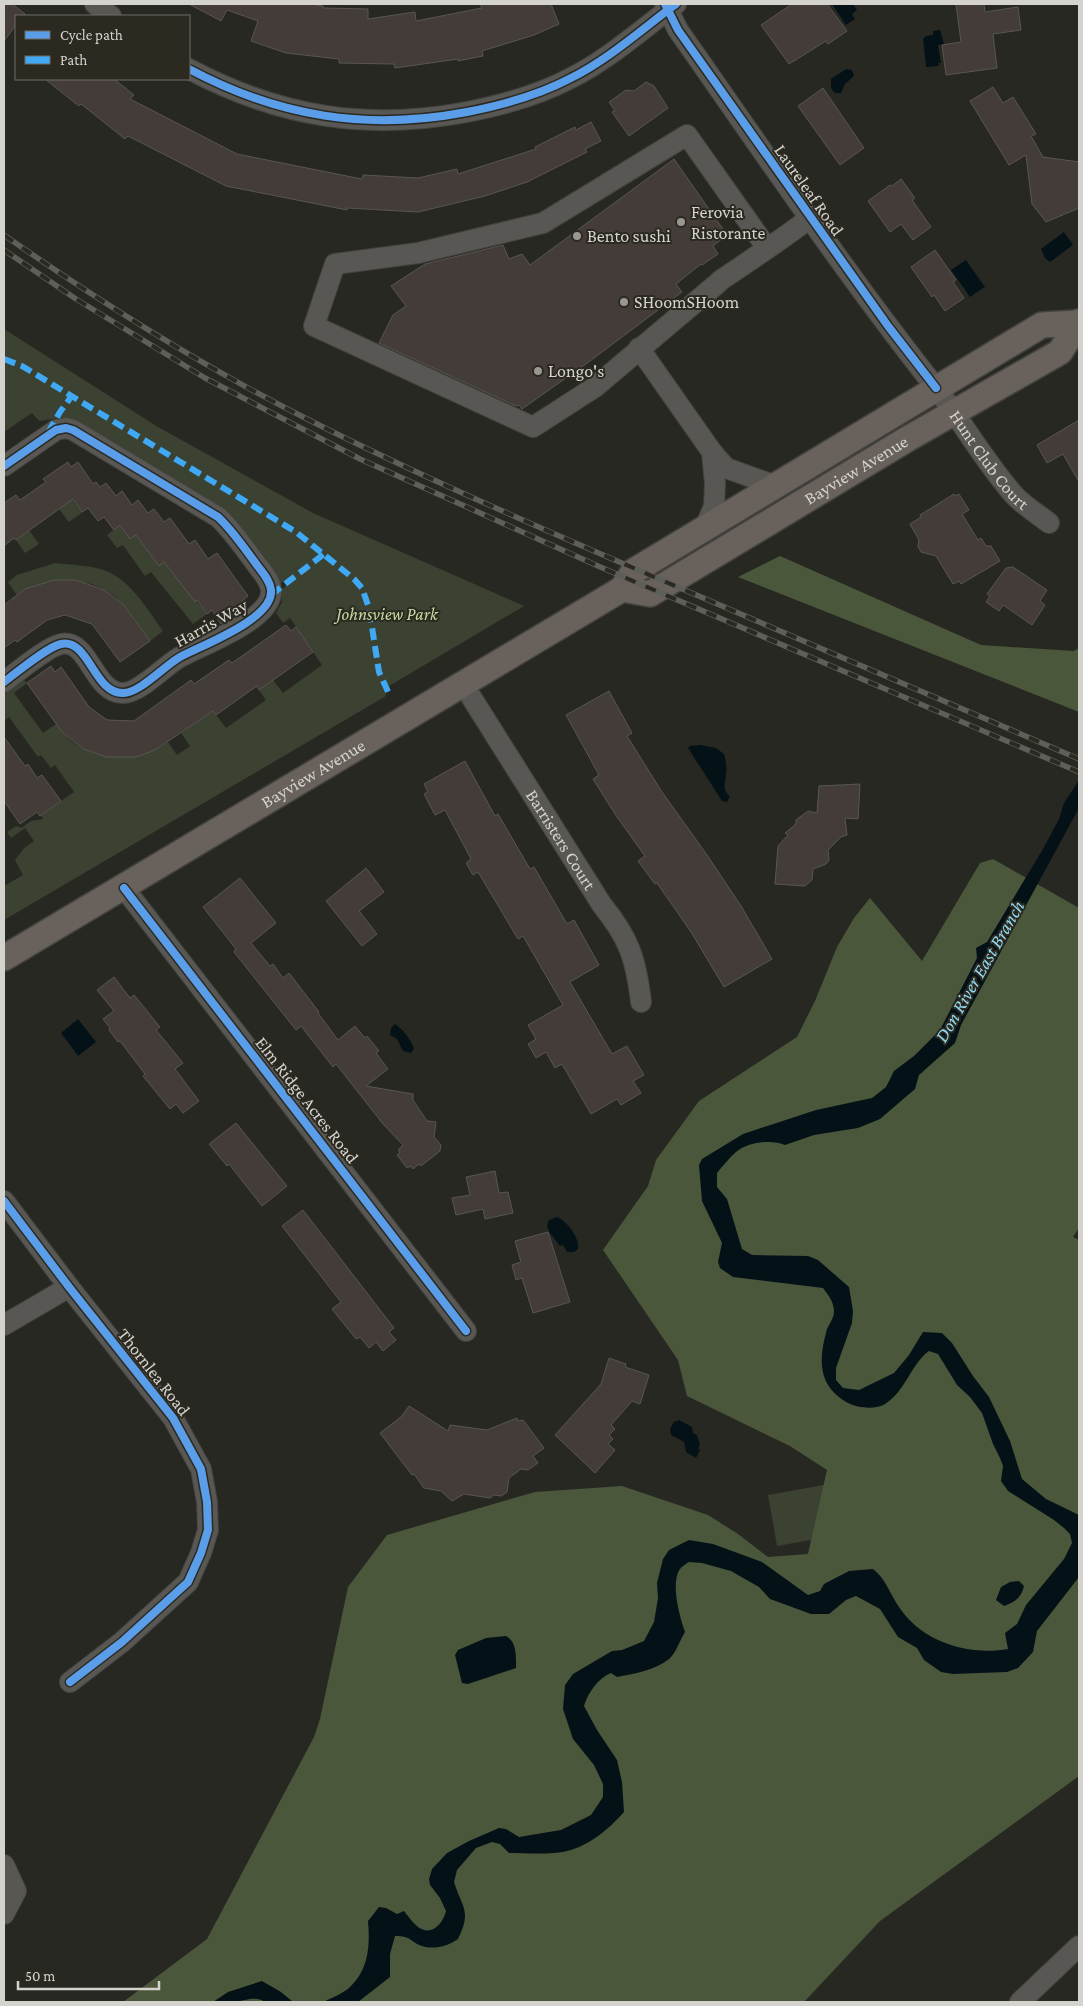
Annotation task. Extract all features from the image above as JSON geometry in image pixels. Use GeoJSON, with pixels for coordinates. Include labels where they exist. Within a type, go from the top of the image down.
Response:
{"type":"FeatureCollection","features":[{"type":"Feature","properties":{"kind":"main road","name":"Bayview Avenue"},"geometry":{"type":"LineString","coordinates":[[4,958],[622,589],[634,571],[1042,325],[1078,323]]}},
{"type":"Feature","properties":{"kind":"main road","name":"Bayview Avenue"},"geometry":{"type":"LineString","coordinates":[[622,589],[650,594],[954,412],[1060,352],[1078,323]]}},
{"type":"Feature","properties":{"kind":"street"},"geometry":{"type":"LineString","coordinates":[[95,4],[110,15]]}},
{"type":"Feature","properties":{"kind":"street"},"geometry":{"type":"LineString","coordinates":[[190,69],[243,95],[318,115],[357,120],[426,119],[491,107],[530,96],[572,78],[603,58],[669,6]]}},
{"type":"Feature","properties":{"kind":"street","name":"Laureleaf Road"},"geometry":{"type":"LineString","coordinates":[[669,6],[678,30],[810,218],[888,326],[936,388]]}},
{"type":"Feature","properties":{"kind":"street"},"geometry":{"type":"LineString","coordinates":[[768,248],[687,135],[543,223],[418,253],[335,264],[314,326],[533,427],[594,387],[718,283],[768,248],[810,218]]}},
{"type":"Feature","properties":{"kind":"street"},"geometry":{"type":"LineString","coordinates":[[639,348],[712,452],[726,468],[776,486]]}},
{"type":"Feature","properties":{"kind":"street","name":"Hunt Club Court"},"geometry":{"type":"LineString","coordinates":[[936,388],[968,434],[1016,496],[1049,524]]}},
{"type":"Feature","properties":{"kind":"street","name":"Harris Way"},"geometry":{"type":"LineString","coordinates":[[4,466],[56,430],[62,428],[73,430],[218,517],[235,535],[266,578],[270,586],[271,595],[265,608],[232,632],[179,658],[138,687],[126,693],[116,693],[108,688],[80,651],[73,646],[64,644],[52,648],[4,682]]}},
{"type":"Feature","properties":{"kind":"street"},"geometry":{"type":"LineString","coordinates":[[705,528],[714,506],[715,484],[712,452]]}},
{"type":"Feature","properties":{"kind":"street","name":"Barristers Court"},"geometry":{"type":"LineString","coordinates":[[463,684],[602,904],[619,926],[632,954],[641,1002]]}},
{"type":"Feature","properties":{"kind":"street","name":"Elm Ridge Acres Road"},"geometry":{"type":"LineString","coordinates":[[124,888],[466,1331]]}},
{"type":"Feature","properties":{"kind":"street","name":"Thornlea Road"},"geometry":{"type":"LineString","coordinates":[[4,1201],[69,1288],[174,1418],[201,1469],[207,1502],[208,1530],[201,1553],[188,1582],[122,1642],[70,1682]]}},
{"type":"Feature","properties":{"kind":"street"},"geometry":{"type":"LineString","coordinates":[[4,1325],[69,1288]]}},
{"type":"Feature","properties":{"kind":"street"},"geometry":{"type":"LineString","coordinates":[[4,1865],[16,1891],[4,1914]]}},
{"type":"Feature","properties":{"kind":"street"},"geometry":{"type":"LineString","coordinates":[[1020,2002],[1079,1946]]}},
{"type":"Feature","properties":{"kind":"green space","name":"Johnsview Park"},"geometry":{"type":"Polygon","coordinates":[[[4,329],[158,427],[313,513],[524,606],[384,689],[386,696],[4,920],[4,886],[23,875],[15,860],[24,848],[34,841],[25,828],[11,838],[7,832],[16,826],[21,828],[31,821],[43,819],[41,815],[74,792],[55,765],[51,768],[41,755],[38,757],[9,717],[4,721],[4,694],[24,680],[27,683],[14,693],[43,733],[56,724],[79,746],[93,753],[123,757],[139,755],[154,750],[168,742],[177,755],[190,746],[181,733],[213,711],[226,728],[266,700],[259,690],[273,680],[283,693],[322,665],[290,618],[283,623],[276,613],[282,602],[281,590],[288,584],[285,580],[280,584],[266,561],[242,529],[213,502],[72,420],[60,418],[39,421],[32,413],[4,432],[4,329]]]}},
{"type":"Feature","properties":{"kind":"green space"},"geometry":{"type":"Polygon","coordinates":[[[72,499],[82,513],[69,522],[59,509],[72,499]]]}},
{"type":"Feature","properties":{"kind":"green space"},"geometry":{"type":"Polygon","coordinates":[[[120,525],[136,535],[159,566],[164,562],[207,614],[193,624],[151,572],[145,576],[123,545],[117,548],[107,535],[120,525]]]}},
{"type":"Feature","properties":{"kind":"green space"},"geometry":{"type":"Polygon","coordinates":[[[29,530],[39,544],[25,553],[16,540],[29,530]]]}},
{"type":"Feature","properties":{"kind":"green space"},"geometry":{"type":"Polygon","coordinates":[[[780,556],[981,645],[1074,651],[1079,648],[1079,712],[738,577],[780,556]]]}},
{"type":"Feature","properties":{"kind":"green space"},"geometry":{"type":"Polygon","coordinates":[[[55,563],[96,568],[118,577],[133,590],[163,631],[150,641],[120,601],[109,592],[96,586],[70,580],[56,581],[42,583],[17,595],[8,582],[17,575],[55,563]]]}},
{"type":"Feature","properties":{"kind":"green space"},"geometry":{"type":"Polygon","coordinates":[[[993,859],[1079,908],[1079,1228],[1073,1237],[1079,1240],[1079,1776],[880,1921],[804,2002],[123,2002],[207,1939],[314,1737],[320,1719],[348,1587],[387,1535],[535,1492],[622,1486],[708,1515],[738,1534],[768,1557],[808,1554],[827,1470],[790,1446],[687,1396],[678,1360],[603,1250],[648,1186],[656,1160],[699,1101],[797,1037],[815,1001],[837,947],[854,918],[870,898],[922,961],[980,863],[993,859]]]}},
{"type":"Feature","properties":{"kind":"green space"},"geometry":{"type":"Polygon","coordinates":[[[868,1477],[878,1528],[777,1546],[768,1495],[868,1477]]]}},
{"type":"Feature","properties":{"kind":"water"},"geometry":{"type":"Polygon","coordinates":[[[832,4],[853,4],[857,10],[852,14],[855,19],[846,25],[832,4]]]}},
{"type":"Feature","properties":{"kind":"water"},"geometry":{"type":"Polygon","coordinates":[[[940,30],[944,44],[938,45],[941,63],[938,63],[939,66],[926,67],[923,38],[933,35],[933,31],[940,30]]]}},
{"type":"Feature","properties":{"kind":"water"},"geometry":{"type":"Polygon","coordinates":[[[846,69],[852,70],[854,76],[845,84],[841,93],[835,93],[831,88],[831,79],[846,69]]]}},
{"type":"Feature","properties":{"kind":"water"},"geometry":{"type":"Polygon","coordinates":[[[1064,232],[1073,245],[1050,262],[1045,258],[1041,249],[1064,232]]]}},
{"type":"Feature","properties":{"kind":"water"},"geometry":{"type":"Polygon","coordinates":[[[966,260],[985,287],[970,297],[951,270],[966,260]]]}},
{"type":"Feature","properties":{"kind":"water"},"geometry":{"type":"Polygon","coordinates":[[[700,745],[716,748],[724,754],[726,761],[725,789],[730,796],[727,802],[722,801],[688,748],[700,745]]]}},
{"type":"Feature","properties":{"kind":"water","name":"Don River East Branch"},"geometry":{"type":"Polygon","coordinates":[[[1079,780],[1079,808],[961,1025],[955,1043],[919,1075],[915,1089],[880,1119],[858,1128],[814,1135],[785,1145],[774,1142],[753,1144],[733,1154],[717,1173],[717,1187],[727,1199],[742,1249],[752,1255],[808,1256],[818,1260],[849,1287],[853,1311],[852,1323],[836,1368],[836,1380],[843,1388],[859,1390],[894,1373],[909,1355],[923,1332],[942,1333],[952,1343],[989,1397],[1010,1441],[1022,1479],[1046,1499],[1079,1515],[1079,1577],[1037,1631],[1033,1652],[1018,1668],[1007,1672],[953,1674],[941,1672],[924,1660],[917,1648],[898,1637],[880,1609],[856,1596],[846,1600],[829,1614],[811,1614],[770,1599],[759,1587],[731,1571],[702,1563],[689,1562],[680,1569],[677,1575],[677,1600],[685,1632],[674,1653],[664,1663],[644,1671],[617,1677],[611,1673],[606,1675],[594,1686],[584,1706],[617,1760],[622,1782],[624,1812],[598,1836],[575,1849],[567,1851],[509,1853],[500,1844],[492,1842],[476,1848],[457,1870],[454,1882],[465,1915],[458,1939],[444,1946],[433,1948],[422,1946],[405,1937],[395,1936],[390,1954],[390,1977],[358,2002],[323,2002],[347,1989],[361,1972],[367,1956],[369,1939],[368,1921],[379,1907],[386,1908],[397,1914],[404,1911],[423,1930],[432,1929],[440,1924],[446,1911],[440,1898],[430,1885],[429,1879],[432,1869],[447,1853],[499,1828],[506,1829],[519,1837],[561,1830],[591,1815],[603,1797],[603,1784],[594,1765],[573,1739],[563,1709],[565,1685],[573,1674],[612,1651],[622,1650],[644,1641],[654,1622],[658,1598],[657,1583],[663,1559],[669,1550],[689,1540],[713,1544],[762,1562],[808,1595],[820,1591],[824,1584],[849,1571],[873,1569],[885,1582],[899,1607],[909,1619],[933,1638],[962,1648],[993,1651],[1008,1649],[1005,1633],[1017,1624],[1026,1605],[1064,1559],[1072,1543],[1070,1534],[1054,1520],[1008,1491],[1001,1481],[1003,1466],[982,1413],[970,1397],[957,1385],[938,1354],[929,1351],[917,1363],[892,1399],[881,1406],[861,1407],[852,1405],[838,1397],[826,1381],[822,1364],[823,1344],[834,1312],[829,1296],[823,1288],[733,1277],[720,1268],[718,1262],[722,1243],[702,1201],[699,1165],[702,1159],[743,1134],[816,1110],[872,1098],[886,1087],[894,1071],[914,1056],[940,1030],[977,958],[976,948],[987,942],[1043,849],[1059,819],[1064,803],[1079,780]]]}},
{"type":"Feature","properties":{"kind":"water"},"geometry":{"type":"Polygon","coordinates":[[[78,1019],[96,1042],[78,1056],[61,1033],[78,1019]]]}},
{"type":"Feature","properties":{"kind":"water"},"geometry":{"type":"Polygon","coordinates":[[[395,1024],[411,1042],[414,1049],[411,1053],[403,1051],[397,1039],[390,1035],[391,1028],[395,1024]]]}},
{"type":"Feature","properties":{"kind":"water"},"geometry":{"type":"Polygon","coordinates":[[[557,1217],[565,1222],[575,1235],[578,1249],[574,1252],[567,1252],[563,1245],[560,1246],[549,1232],[547,1225],[549,1220],[557,1217]]]}},
{"type":"Feature","properties":{"kind":"water"},"geometry":{"type":"Polygon","coordinates":[[[679,1420],[692,1427],[693,1433],[697,1435],[700,1445],[698,1449],[700,1450],[696,1458],[686,1452],[684,1442],[671,1435],[670,1429],[674,1422],[679,1420]]]}},
{"type":"Feature","properties":{"kind":"water"},"geometry":{"type":"Polygon","coordinates":[[[1019,1581],[1024,1586],[1017,1599],[1004,1606],[996,1600],[1001,1587],[1010,1582],[1019,1581]]]}},
{"type":"Feature","properties":{"kind":"water"},"geometry":{"type":"Polygon","coordinates":[[[506,1636],[514,1646],[516,1668],[468,1684],[462,1683],[455,1655],[458,1650],[486,1638],[506,1636]]]}},
{"type":"Feature","properties":{"kind":"water"},"geometry":{"type":"Polygon","coordinates":[[[262,1981],[281,1992],[293,2002],[265,2002],[254,1999],[213,2002],[228,1992],[262,1981]]]}},
{"type":"Feature","properties":{"kind":"building"},"geometry":{"type":"Polygon","coordinates":[[[4,4],[12,4],[25,14],[15,15],[15,26],[4,41],[4,4]]]}},
{"type":"Feature","properties":{"kind":"building"},"geometry":{"type":"Polygon","coordinates":[[[189,4],[310,4],[323,6],[323,8],[368,9],[368,19],[415,12],[416,21],[482,8],[480,4],[551,4],[559,24],[534,35],[482,51],[483,56],[458,61],[458,59],[395,68],[394,64],[339,63],[339,59],[286,53],[251,41],[258,21],[227,10],[221,21],[189,4]]]}},
{"type":"Feature","properties":{"kind":"building"},"geometry":{"type":"Polygon","coordinates":[[[792,4],[827,4],[847,31],[828,44],[826,41],[789,64],[761,25],[792,4]]]}},
{"type":"Feature","properties":{"kind":"building"},"geometry":{"type":"Polygon","coordinates":[[[956,4],[984,4],[985,12],[1018,7],[1021,30],[993,34],[997,68],[946,75],[942,45],[961,42],[956,4]]]}},
{"type":"Feature","properties":{"kind":"building"},"geometry":{"type":"Polygon","coordinates":[[[46,80],[115,80],[134,95],[130,99],[237,154],[362,179],[363,175],[418,178],[457,169],[458,174],[536,149],[535,147],[575,127],[576,130],[591,122],[601,141],[585,149],[587,152],[527,182],[485,196],[418,212],[347,208],[347,210],[226,186],[128,136],[125,139],[81,104],[79,106],[46,80]]]}},
{"type":"Feature","properties":{"kind":"building"},"geometry":{"type":"Polygon","coordinates":[[[646,82],[654,86],[668,108],[629,136],[612,112],[615,111],[609,102],[626,90],[634,91],[646,82]]]}},
{"type":"Feature","properties":{"kind":"building"},"geometry":{"type":"Polygon","coordinates":[[[993,87],[1003,103],[1013,97],[1036,134],[1031,136],[1043,157],[1079,162],[1079,208],[1046,222],[1032,204],[1026,155],[1009,165],[970,101],[993,87]]]}},
{"type":"Feature","properties":{"kind":"building"},"geometry":{"type":"Polygon","coordinates":[[[823,88],[864,148],[840,165],[798,106],[823,88]]]}},
{"type":"Feature","properties":{"kind":"building"},"geometry":{"type":"Polygon","coordinates":[[[674,159],[727,235],[713,246],[718,254],[701,264],[676,284],[682,292],[522,409],[519,405],[516,406],[379,343],[393,315],[406,306],[391,286],[425,264],[503,245],[509,259],[522,254],[530,265],[674,159]]]}},
{"type":"Feature","properties":{"kind":"building"},"geometry":{"type":"Polygon","coordinates":[[[901,179],[915,198],[912,200],[931,227],[913,240],[901,224],[890,232],[868,201],[901,179]]]}},
{"type":"Feature","properties":{"kind":"building"},"geometry":{"type":"Polygon","coordinates":[[[935,250],[956,280],[953,282],[964,298],[945,311],[934,295],[932,297],[911,267],[935,250]]]}},
{"type":"Feature","properties":{"kind":"building"},"geometry":{"type":"Polygon","coordinates":[[[1079,420],[1079,482],[1063,454],[1047,463],[1037,445],[1079,420]]]}},
{"type":"Feature","properties":{"kind":"building"},"geometry":{"type":"Polygon","coordinates":[[[68,462],[71,467],[78,462],[93,484],[96,482],[100,487],[106,483],[116,496],[122,491],[132,505],[138,500],[148,513],[154,509],[164,522],[170,518],[189,544],[195,540],[208,559],[217,553],[248,596],[242,601],[246,606],[221,624],[212,610],[207,614],[197,600],[195,602],[164,562],[159,566],[136,535],[130,539],[120,525],[114,530],[104,517],[98,521],[88,508],[82,512],[73,499],[16,540],[14,538],[4,546],[4,503],[16,495],[20,500],[46,482],[43,479],[68,462]]]}},
{"type":"Feature","properties":{"kind":"building"},"geometry":{"type":"Polygon","coordinates":[[[954,494],[955,496],[959,494],[969,510],[962,514],[978,540],[981,538],[986,546],[991,546],[1000,561],[961,584],[959,581],[953,584],[936,556],[921,552],[918,546],[919,540],[910,524],[921,517],[920,515],[954,494]]]}},
{"type":"Feature","properties":{"kind":"building"},"geometry":{"type":"Polygon","coordinates":[[[1013,567],[1047,590],[1040,601],[1045,605],[1032,625],[1003,605],[999,611],[986,602],[990,596],[987,594],[1006,568],[1013,567]]]}},
{"type":"Feature","properties":{"kind":"building"},"geometry":{"type":"Polygon","coordinates":[[[54,580],[76,580],[104,590],[123,604],[150,641],[120,662],[92,624],[65,615],[47,620],[17,642],[15,640],[4,648],[4,605],[25,589],[54,580]]]}},
{"type":"Feature","properties":{"kind":"building"},"geometry":{"type":"Polygon","coordinates":[[[286,625],[291,631],[296,627],[313,652],[259,690],[257,686],[216,715],[213,711],[155,750],[136,757],[106,757],[84,749],[62,732],[27,683],[51,666],[55,672],[61,667],[89,707],[107,720],[134,721],[191,680],[194,684],[229,660],[232,663],[286,625]]]}},
{"type":"Feature","properties":{"kind":"building"},"geometry":{"type":"Polygon","coordinates":[[[609,691],[632,733],[627,736],[662,792],[741,906],[772,959],[724,987],[691,932],[657,883],[655,884],[638,861],[645,856],[593,779],[599,775],[566,715],[609,691]]]}},
{"type":"Feature","properties":{"kind":"building"},"geometry":{"type":"Polygon","coordinates":[[[4,737],[25,766],[28,764],[37,778],[42,775],[61,801],[40,816],[37,812],[20,824],[4,801],[4,737]]]}},
{"type":"Feature","properties":{"kind":"building"},"geometry":{"type":"Polygon","coordinates":[[[465,761],[495,816],[498,814],[530,869],[534,867],[567,924],[574,920],[599,965],[570,982],[612,1054],[627,1046],[644,1075],[633,1081],[641,1093],[621,1105],[617,1099],[591,1114],[562,1064],[555,1068],[546,1052],[536,1058],[528,1044],[536,1039],[528,1025],[563,1005],[523,936],[518,939],[478,872],[473,875],[466,863],[471,859],[445,810],[435,815],[424,794],[428,792],[424,784],[465,761]]]}},
{"type":"Feature","properties":{"kind":"building"},"geometry":{"type":"Polygon","coordinates":[[[860,784],[858,819],[845,818],[847,835],[841,837],[828,850],[829,860],[826,864],[813,869],[812,880],[805,886],[775,884],[778,846],[788,835],[785,833],[796,824],[796,820],[808,811],[817,813],[819,786],[860,784]]]}},
{"type":"Feature","properties":{"kind":"building"},"geometry":{"type":"Polygon","coordinates":[[[366,868],[384,892],[359,911],[377,934],[362,946],[326,901],[366,868]]]}},
{"type":"Feature","properties":{"kind":"building"},"geometry":{"type":"Polygon","coordinates":[[[240,878],[276,923],[251,943],[270,966],[273,964],[283,978],[289,973],[338,1040],[355,1026],[365,1038],[367,1036],[379,1051],[376,1053],[388,1069],[366,1086],[413,1094],[413,1100],[427,1121],[436,1122],[434,1137],[441,1145],[440,1151],[421,1166],[419,1164],[413,1169],[411,1166],[407,1168],[397,1155],[400,1152],[398,1150],[403,1145],[383,1124],[336,1064],[333,1067],[301,1026],[296,1030],[234,952],[236,949],[203,907],[240,878]]]}},
{"type":"Feature","properties":{"kind":"building"},"geometry":{"type":"Polygon","coordinates":[[[114,977],[130,998],[134,995],[160,1027],[156,1030],[183,1063],[175,1069],[199,1101],[183,1113],[176,1104],[170,1109],[143,1076],[145,1074],[120,1041],[118,1042],[103,1019],[114,1011],[97,990],[114,977]]]}},
{"type":"Feature","properties":{"kind":"building"},"geometry":{"type":"Polygon","coordinates":[[[236,1123],[287,1186],[262,1206],[229,1164],[227,1166],[209,1144],[236,1123]]]}},
{"type":"Feature","properties":{"kind":"building"},"geometry":{"type":"Polygon","coordinates":[[[495,1171],[499,1193],[508,1192],[513,1213],[485,1219],[483,1209],[456,1215],[452,1198],[470,1195],[466,1177],[495,1171]]]}},
{"type":"Feature","properties":{"kind":"building"},"geometry":{"type":"Polygon","coordinates":[[[303,1210],[394,1328],[389,1332],[396,1340],[383,1351],[376,1342],[369,1348],[360,1337],[356,1339],[332,1309],[341,1302],[282,1226],[303,1210]]]}},
{"type":"Feature","properties":{"kind":"building"},"geometry":{"type":"Polygon","coordinates":[[[548,1232],[570,1302],[533,1313],[522,1278],[516,1280],[512,1265],[521,1262],[515,1241],[548,1232]]]}},
{"type":"Feature","properties":{"kind":"building"},"geometry":{"type":"Polygon","coordinates":[[[609,1358],[626,1364],[625,1367],[649,1375],[640,1404],[632,1401],[611,1425],[615,1429],[609,1435],[613,1439],[608,1444],[615,1450],[595,1473],[555,1435],[601,1384],[609,1358]]]}},
{"type":"Feature","properties":{"kind":"building"},"geometry":{"type":"Polygon","coordinates":[[[409,1406],[448,1431],[450,1425],[487,1430],[517,1418],[518,1421],[523,1420],[544,1448],[533,1456],[538,1463],[528,1470],[521,1469],[509,1478],[507,1492],[501,1496],[494,1495],[490,1498],[464,1494],[452,1501],[441,1491],[424,1488],[380,1433],[401,1417],[409,1406]]]}},
{"type":"Feature","properties":{"kind":"railway"},"geometry":{"type":"LineString","coordinates":[[4,235],[79,286],[155,334],[233,380],[356,443],[528,522],[1079,759]]}},
{"type":"Feature","properties":{"kind":"railway"},"geometry":{"type":"LineString","coordinates":[[4,250],[76,299],[205,378],[360,459],[598,566],[1079,772]]}},
{"type":"Feature","properties":{"kind":"marked path"},"geometry":{"type":"LineString","coordinates":[[4,359],[22,366],[296,532],[354,579],[362,588],[369,608],[379,672],[390,696]]}},
{"type":"Feature","properties":{"kind":"marked path"},"geometry":{"type":"LineString","coordinates":[[48,433],[71,397]]}},
{"type":"Feature","properties":{"kind":"marked path"},"geometry":{"type":"LineString","coordinates":[[271,595],[324,554]]}},
{"type":"Feature","properties":{"kind":"cycle path"},"geometry":{"type":"LineString","coordinates":[[665,4],[678,30],[888,326],[936,388]]}},
{"type":"Feature","properties":{"kind":"cycle path"},"geometry":{"type":"LineString","coordinates":[[190,69],[256,99],[324,116],[394,120],[430,118],[494,106],[520,99],[559,84],[599,62],[676,4]]}},
{"type":"Feature","properties":{"kind":"cycle path"},"geometry":{"type":"LineString","coordinates":[[4,466],[56,430],[66,428],[73,430],[218,517],[232,532],[264,575],[269,582],[271,590],[269,601],[249,621],[235,630],[180,657],[137,689],[130,692],[113,691],[105,685],[85,657],[71,644],[55,646],[4,682]]}},
{"type":"Feature","properties":{"kind":"cycle path"},"geometry":{"type":"LineString","coordinates":[[124,888],[466,1331]]}},
{"type":"Feature","properties":{"kind":"cycle path"},"geometry":{"type":"LineString","coordinates":[[4,1201],[69,1287],[173,1418],[201,1469],[207,1502],[208,1530],[201,1553],[188,1582],[122,1642],[70,1682]]}},
{"type":"Feature","properties":{"kind":"place","name":"Ferovia Ristorante"},"geometry":{"type":"Point","coordinates":[681,222]}},
{"type":"Feature","properties":{"kind":"place","name":"Bento sushi"},"geometry":{"type":"Point","coordinates":[577,236]}},
{"type":"Feature","properties":{"kind":"place","name":"SHoomSHoom"},"geometry":{"type":"Point","coordinates":[624,302]}},
{"type":"Feature","properties":{"kind":"place","name":"Longo's"},"geometry":{"type":"Point","coordinates":[538,371]}}]}
